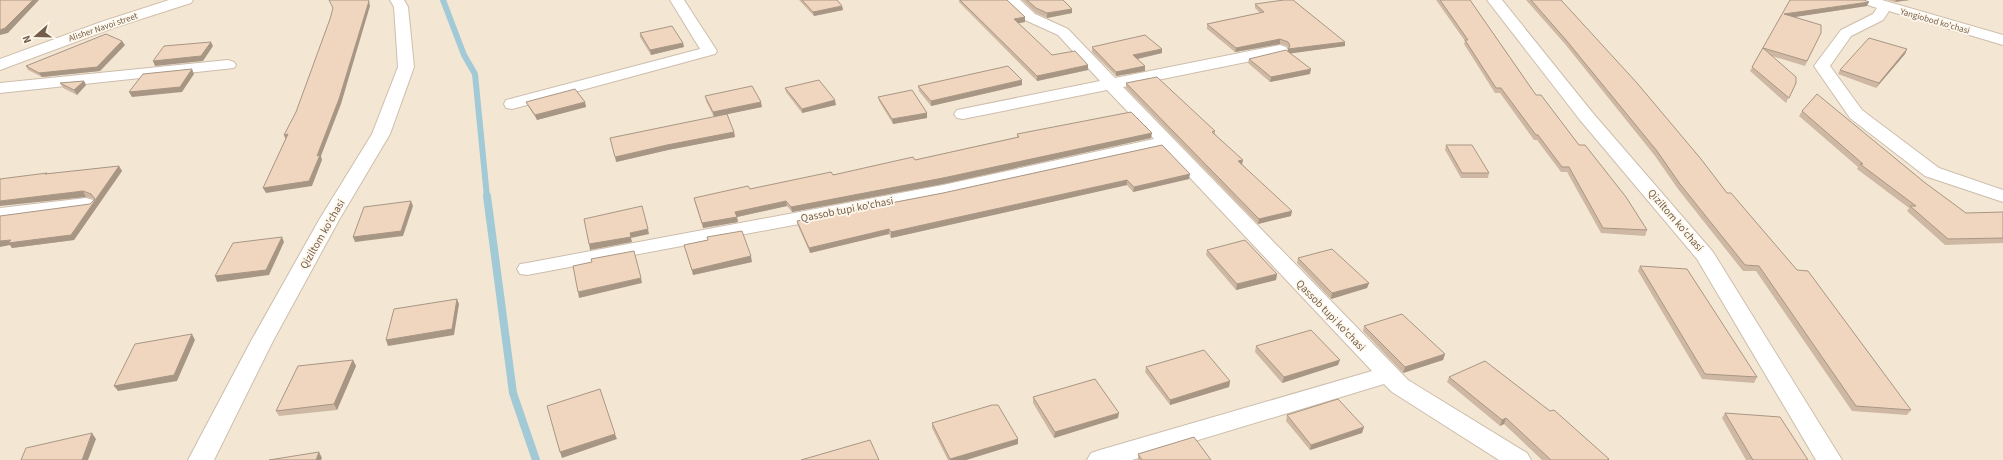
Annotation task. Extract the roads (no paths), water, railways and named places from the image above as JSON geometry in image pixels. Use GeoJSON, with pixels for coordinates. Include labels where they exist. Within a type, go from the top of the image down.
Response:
{"type":"FeatureCollection","features":[{"type":"Feature","properties":{"kind":"main road","name":"Alisher Navoi street"},"geometry":{"type":"LineString","coordinates":[[0,56],[82,26],[160,0]]}},
{"type":"Feature","properties":{"kind":"main road","name":"Alisher Navoi street"},"geometry":{"type":"LineString","coordinates":[[0,65],[115,23],[185,0]]}},
{"type":"Feature","properties":{"kind":"street","name":"Qiziltom ko'chasi"},"geometry":{"type":"LineString","coordinates":[[201,460],[262,341],[329,220],[381,134],[406,67],[401,7],[398,0]]}},
{"type":"Feature","properties":{"kind":"street"},"geometry":{"type":"LineString","coordinates":[[512,104],[709,51],[677,0]]}},
{"type":"Feature","properties":{"kind":"street","name":"Qassob tupi ko'chasi"},"geometry":{"type":"LineString","coordinates":[[1011,0],[1030,17],[1063,32],[1166,142],[1400,386],[1518,460]]}},
{"type":"Feature","properties":{"kind":"street","name":"Qiziltom ko'chasi"},"geometry":{"type":"LineString","coordinates":[[1494,0],[1586,116],[1706,256],[1830,460]]}},
{"type":"Feature","properties":{"kind":"street","name":"Yangiobod ko'chasi"},"geometry":{"type":"LineString","coordinates":[[1867,0],[1885,7],[2003,40]]}},
{"type":"Feature","properties":{"kind":"street"},"geometry":{"type":"LineString","coordinates":[[1885,7],[1878,18],[1846,33],[1822,66],[1856,114],[1932,172],[2003,196]]}},
{"type":"Feature","properties":{"kind":"street"},"geometry":{"type":"LineString","coordinates":[[962,114],[1280,50]]}},
{"type":"Feature","properties":{"kind":"street"},"geometry":{"type":"LineString","coordinates":[[0,88],[228,65]]}},
{"type":"Feature","properties":{"kind":"street","name":"Qassob tupi ko'chasi"},"geometry":{"type":"LineString","coordinates":[[527,269],[943,191],[1166,142]]}},
{"type":"Feature","properties":{"kind":"street"},"geometry":{"type":"LineString","coordinates":[[0,214],[86,204]]}},
{"type":"Feature","properties":{"kind":"street"},"geometry":{"type":"LineString","coordinates":[[1100,460],[1388,375]]}},
{"type":"Feature","properties":{"kind":"waterway"},"geometry":{"type":"LineString","coordinates":[[443,0],[464,55],[475,74],[487,197]]}},
{"type":"Feature","properties":{"kind":"waterway"},"geometry":{"type":"LineString","coordinates":[[487,196],[513,393],[536,460]]}}]}
